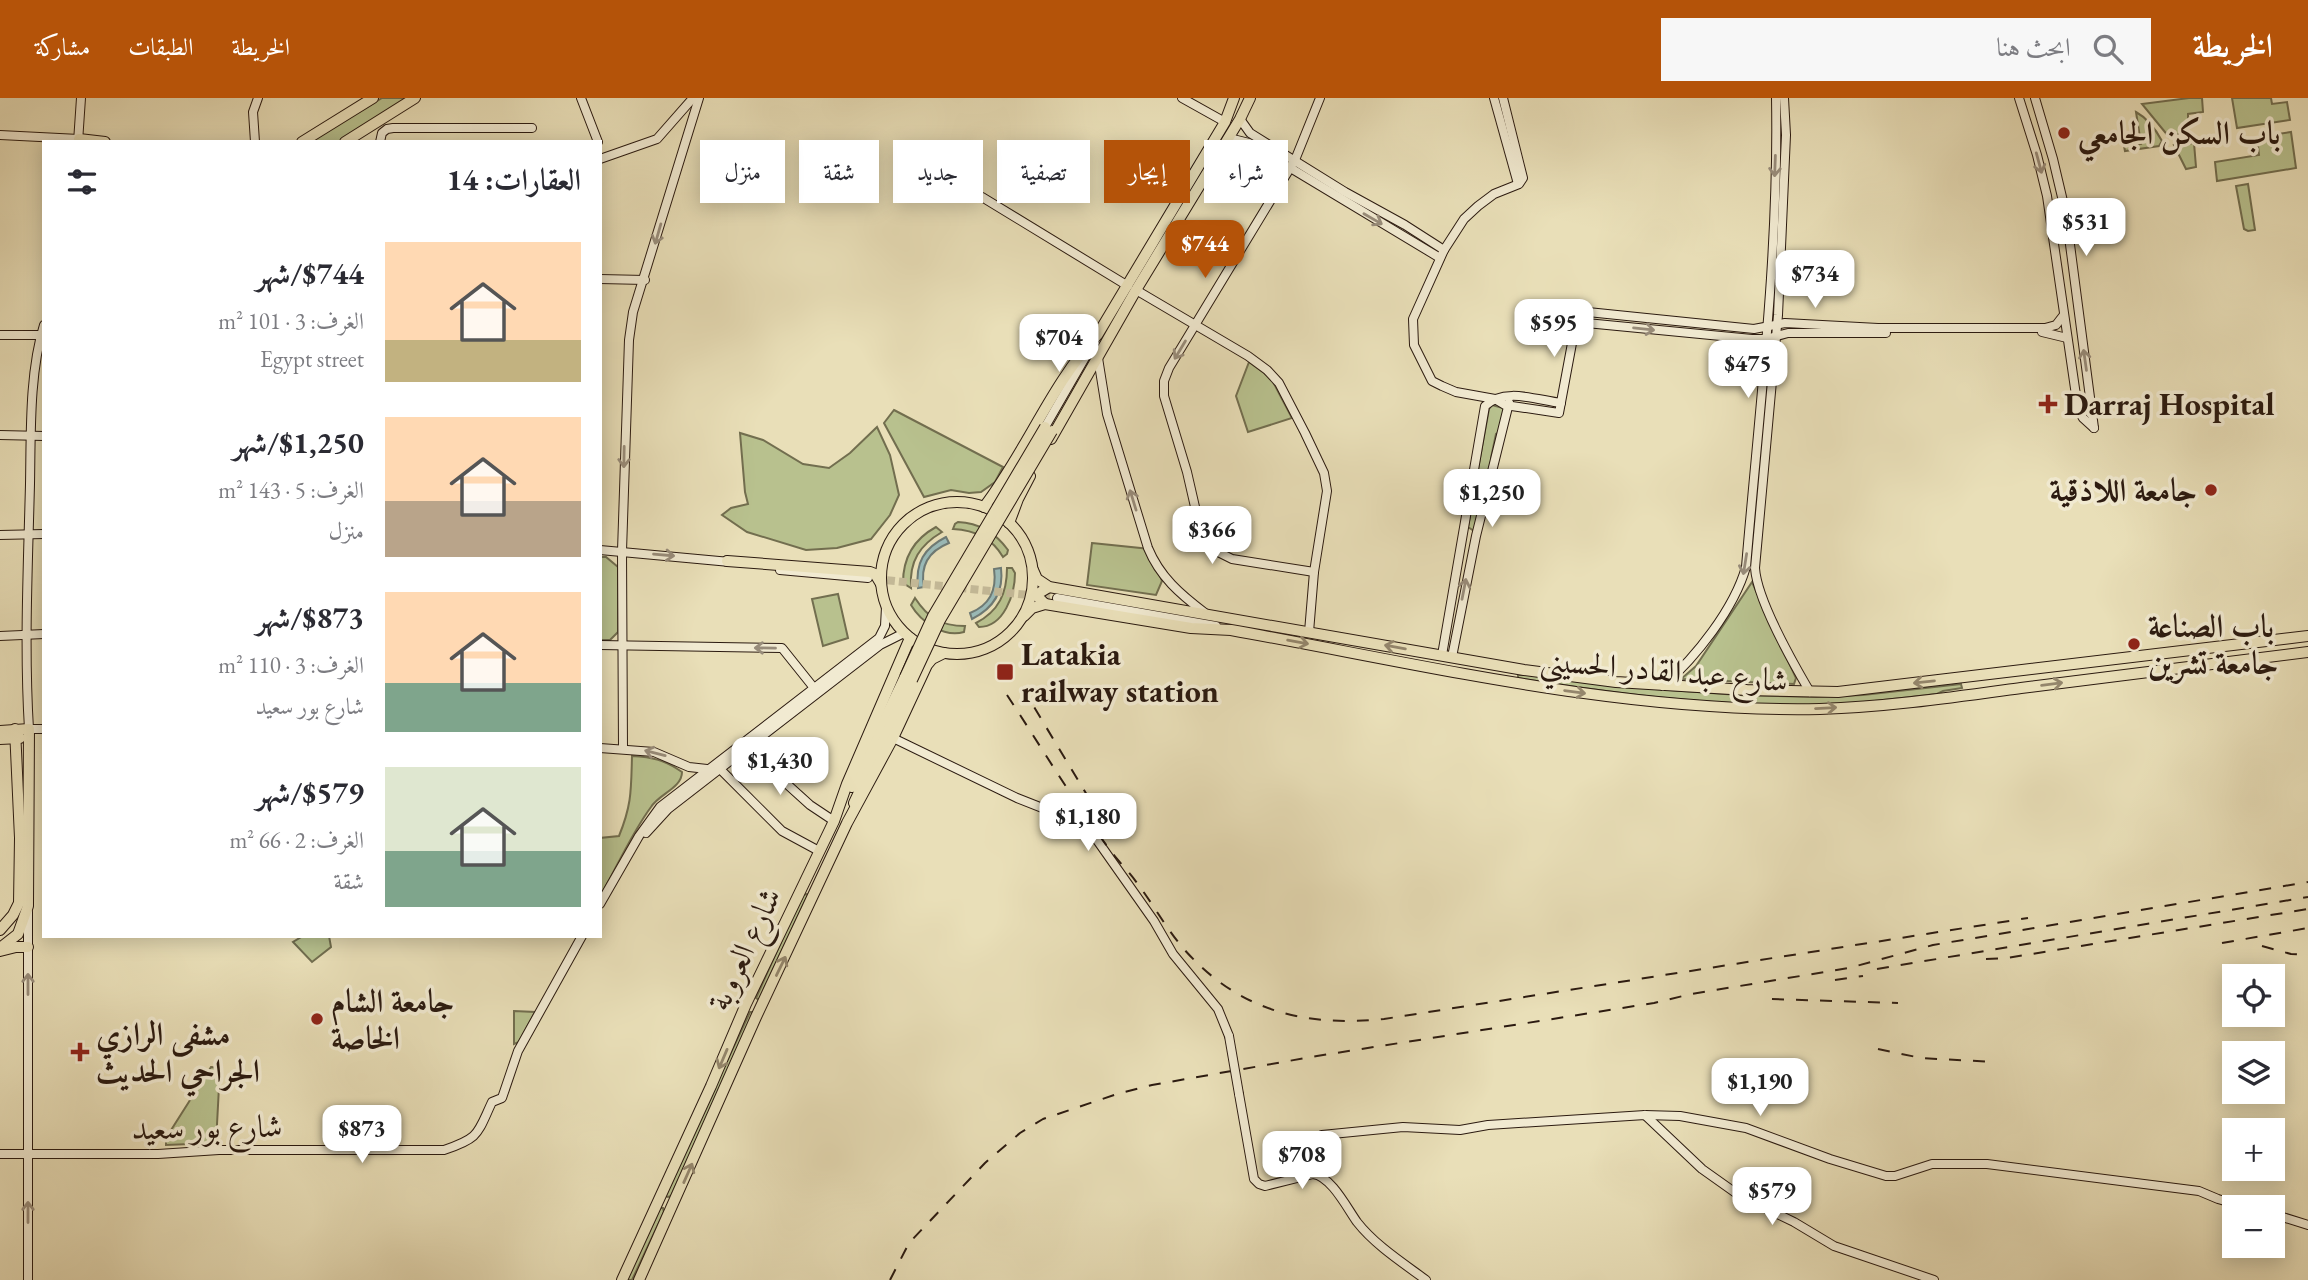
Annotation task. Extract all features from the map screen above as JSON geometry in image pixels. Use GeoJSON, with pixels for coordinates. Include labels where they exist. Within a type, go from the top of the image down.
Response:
{"type":"FeatureCollection","features":[{"type":"Feature","properties":{"kind":"main road"},"geometry":{"type":"LineString","coordinates":[[305,140],[373,98]]}},
{"type":"Feature","properties":{"kind":"main road"},"geometry":{"type":"LineString","coordinates":[[348,140],[415,98]]}},
{"type":"Feature","properties":{"kind":"main road"},"geometry":{"type":"LineString","coordinates":[[1009,523],[1032,472],[1110,336],[1132,288],[1224,122],[1234,98]]}},
{"type":"Feature","properties":{"kind":"main road"},"geometry":{"type":"LineString","coordinates":[[984,507],[1009,471],[1069,369],[1132,288],[1229,138],[1250,98]]}},
{"type":"Feature","properties":{"kind":"main road"},"geometry":{"type":"LineString","coordinates":[[834,821],[940,620],[1049,429]]}},
{"type":"Feature","properties":{"kind":"main road"},"geometry":{"type":"LineString","coordinates":[[727,561],[870,572],[878,577],[886,607],[907,636],[932,650],[944,653],[964,654],[994,645],[1011,632],[1032,608],[1045,604],[1038,597],[1039,593],[1049,587],[1037,579],[1025,544],[1009,523],[984,507],[964,502],[944,503],[925,509],[908,520],[894,534],[885,552],[881,584]]}},
{"type":"Feature","properties":{"kind":"main road"},"geometry":{"type":"LineString","coordinates":[[1024,616],[1032,594],[1033,570]]}},
{"type":"Feature","properties":{"kind":"main road","name":"شارع عبد القادر الحسيني"},"geometry":{"type":"LineString","coordinates":[[1049,587],[1490,664],[1616,682],[1810,692],[1838,692],[2308,636]]}},
{"type":"Feature","properties":{"kind":"main road","name":"شارع عبد القادر الحسيني"},"geometry":{"type":"LineString","coordinates":[[1045,604],[1191,628],[1231,630],[1507,682],[1630,699],[1728,706],[1821,709],[1945,698],[2308,652]]}},
{"type":"Feature","properties":{"kind":"main road","name":"شارع العروبة"},"geometry":{"type":"LineString","coordinates":[[622,1280],[746,1004],[834,821],[907,636]]}},
{"type":"Feature","properties":{"kind":"main road","name":"شارع العروبة"},"geometry":{"type":"LineString","coordinates":[[639,1280],[760,1009],[847,823],[893,738],[927,665],[944,653]]}},
{"type":"Feature","properties":{"kind":"main road"},"geometry":{"type":"LineString","coordinates":[[1487,679],[1491,672],[1490,664]]}},
{"type":"Feature","properties":{"kind":"main road"},"geometry":{"type":"LineString","coordinates":[[1507,682],[1506,675],[1511,667]]}},
{"type":"Feature","properties":{"kind":"main road"},"geometry":{"type":"LineString","coordinates":[[1945,698],[1961,693],[1968,677]]}},
{"type":"Feature","properties":{"kind":"main road"},"geometry":{"type":"LineString","coordinates":[[847,823],[909,679]]}},
{"type":"Feature","properties":{"kind":"main road"},"geometry":{"type":"LineString","coordinates":[[0,731],[15,734]]}},
{"type":"Feature","properties":{"kind":"main road"},"geometry":{"type":"LineString","coordinates":[[0,739],[29,733],[23,904],[18,934],[0,949]]}},
{"type":"Feature","properties":{"kind":"main road"},"geometry":{"type":"LineString","coordinates":[[0,930],[23,904],[15,734]]}},
{"type":"Feature","properties":{"kind":"main road"},"geometry":{"type":"LineString","coordinates":[[0,949],[28,947]]}},
{"type":"Feature","properties":{"kind":"main road"},"geometry":{"type":"LineString","coordinates":[[746,1004],[760,1009]]}},
{"type":"Feature","properties":{"kind":"main road"},"geometry":{"type":"LineString","coordinates":[[658,1202],[673,1207]]}},
{"type":"Feature","properties":{"kind":"street"},"geometry":{"type":"LineString","coordinates":[[0,135],[79,140],[81,98]]}},
{"type":"Feature","properties":{"kind":"street"},"geometry":{"type":"LineString","coordinates":[[255,140],[253,112],[258,98]]}},
{"type":"Feature","properties":{"kind":"street"},"geometry":{"type":"LineString","coordinates":[[581,98],[597,140]]}},
{"type":"Feature","properties":{"kind":"street"},"geometry":{"type":"LineString","coordinates":[[602,159],[657,138],[696,98]]}},
{"type":"Feature","properties":{"kind":"street"},"geometry":{"type":"LineString","coordinates":[[623,749],[622,551],[629,340],[633,312],[645,280],[696,98]]}},
{"type":"Feature","properties":{"kind":"street"},"geometry":{"type":"LineString","coordinates":[[1182,98],[1224,122]]}},
{"type":"Feature","properties":{"kind":"street"},"geometry":{"type":"LineString","coordinates":[[1314,572],[1232,559],[1216,551],[1201,533],[1187,472],[1169,416],[1164,386],[1169,368],[1292,164],[1320,98]]}},
{"type":"Feature","properties":{"kind":"street"},"geometry":{"type":"LineString","coordinates":[[1494,98],[1518,184]]}},
{"type":"Feature","properties":{"kind":"street"},"geometry":{"type":"LineString","coordinates":[[1503,98],[1522,175],[1521,182],[1494,194],[1464,219],[1442,254],[1413,319],[1414,345],[1432,381],[1456,392],[1495,399],[1508,405],[1559,413],[1578,311],[1754,329],[1773,325],[2045,328],[2056,325],[2063,316]]}},
{"type":"Feature","properties":{"kind":"street"},"geometry":{"type":"LineString","coordinates":[[1662,686],[1687,665],[1702,645],[1742,580],[1746,567],[1776,336],[1773,325],[1776,98]]}},
{"type":"Feature","properties":{"kind":"street"},"geometry":{"type":"LineString","coordinates":[[1784,98],[1786,135],[1773,325],[1766,339],[1755,579],[1789,655],[1810,692]]}},
{"type":"Feature","properties":{"kind":"street"},"geometry":{"type":"LineString","coordinates":[[2018,98],[2043,175],[2078,409],[2094,428],[2058,177],[2035,98]]}},
{"type":"Feature","properties":{"kind":"street"},"geometry":{"type":"LineString","coordinates":[[1240,119],[1250,132],[1292,164]]}},
{"type":"Feature","properties":{"kind":"street"},"geometry":{"type":"LineString","coordinates":[[380,140],[382,133],[393,128],[532,128]]}},
{"type":"Feature","properties":{"kind":"street"},"geometry":{"type":"LineString","coordinates":[[1229,138],[1249,143],[1345,192],[1405,225],[1442,254]]}},
{"type":"Feature","properties":{"kind":"street"},"geometry":{"type":"LineString","coordinates":[[983,198],[1248,356],[1276,379],[1324,473],[1327,487],[1314,572],[1309,632]]}},
{"type":"Feature","properties":{"kind":"street"},"geometry":{"type":"LineString","coordinates":[[2054,247],[2070,246]]}},
{"type":"Feature","properties":{"kind":"street"},"geometry":{"type":"LineString","coordinates":[[602,279],[645,280]]}},
{"type":"Feature","properties":{"kind":"street"},"geometry":{"type":"LineString","coordinates":[[1576,322],[1701,336],[1766,339],[1788,333],[2012,332],[2046,332],[2067,338]]}},
{"type":"Feature","properties":{"kind":"street"},"geometry":{"type":"LineString","coordinates":[[1699,323],[1701,336]]}},
{"type":"Feature","properties":{"kind":"street"},"geometry":{"type":"LineString","coordinates":[[42,332],[31,436],[26,659],[29,733],[42,730]]}},
{"type":"Feature","properties":{"kind":"street"},"geometry":{"type":"LineString","coordinates":[[1049,429],[1098,334]]}},
{"type":"Feature","properties":{"kind":"street"},"geometry":{"type":"LineString","coordinates":[[0,335],[41,335]]}},
{"type":"Feature","properties":{"kind":"street"},"geometry":{"type":"LineString","coordinates":[[1049,429],[1110,336]]}},
{"type":"Feature","properties":{"kind":"street"},"geometry":{"type":"LineString","coordinates":[[1098,358],[1107,414],[1147,548],[1156,567],[1177,590],[1208,615]]}},
{"type":"Feature","properties":{"kind":"street"},"geometry":{"type":"LineString","coordinates":[[1447,656],[1512,396]]}},
{"type":"Feature","properties":{"kind":"street"},"geometry":{"type":"LineString","coordinates":[[1447,656],[1483,413],[1487,404],[1495,399],[1512,396],[1561,403]]}},
{"type":"Feature","properties":{"kind":"street"},"geometry":{"type":"LineString","coordinates":[[0,435],[42,436]]}},
{"type":"Feature","properties":{"kind":"street"},"geometry":{"type":"LineString","coordinates":[[0,535],[42,534]]}},
{"type":"Feature","properties":{"kind":"street"},"geometry":{"type":"LineString","coordinates":[[602,551],[727,561],[761,568],[868,578]]}},
{"type":"Feature","properties":{"kind":"street"},"geometry":{"type":"LineString","coordinates":[[1057,598],[1231,630]]}},
{"type":"Feature","properties":{"kind":"street"},"geometry":{"type":"LineString","coordinates":[[602,901],[660,807],[879,638],[885,626],[886,607]]}},
{"type":"Feature","properties":{"kind":"street"},"geometry":{"type":"LineString","coordinates":[[0,636],[42,634]]}},
{"type":"Feature","properties":{"kind":"street"},"geometry":{"type":"LineString","coordinates":[[634,845],[668,809],[746,747],[880,645],[907,636]]}},
{"type":"Feature","properties":{"kind":"street"},"geometry":{"type":"LineString","coordinates":[[602,645],[782,648],[814,688]]}},
{"type":"Feature","properties":{"kind":"street"},"geometry":{"type":"LineString","coordinates":[[893,738],[1017,798],[1078,822],[1092,833],[1154,920],[1172,954],[1214,1003],[1225,1022],[1254,1179],[1265,1186],[1318,1174]]}},
{"type":"Feature","properties":{"kind":"street"},"geometry":{"type":"LineString","coordinates":[[746,747],[810,805],[834,821]]}},
{"type":"Feature","properties":{"kind":"street"},"geometry":{"type":"LineString","coordinates":[[602,748],[654,752],[689,767],[707,769]]}},
{"type":"Feature","properties":{"kind":"street"},"geometry":{"type":"LineString","coordinates":[[719,768],[782,831],[819,851]]}},
{"type":"Feature","properties":{"kind":"street"},"geometry":{"type":"LineString","coordinates":[[23,904],[28,947],[28,1280]]}},
{"type":"Feature","properties":{"kind":"street","name":"شارع بور سعيد"},"geometry":{"type":"LineString","coordinates":[[0,1154],[444,1150],[460,1145],[477,1135],[492,1102],[502,1098],[518,1051],[581,938]]}},
{"type":"Feature","properties":{"kind":"street"},"geometry":{"type":"LineString","coordinates":[[1645,1115],[1702,1169],[1740,1196],[1794,1222],[1834,1246],[1934,1280]]}},
{"type":"Feature","properties":{"kind":"street"},"geometry":{"type":"LineString","coordinates":[[1426,1280],[1367,1231],[1318,1174],[1316,1143],[1322,1135],[1403,1127],[1460,1130],[1488,1125],[1645,1115],[1680,1116],[1746,1128],[1886,1176],[1932,1164],[1987,1164],[2199,1191],[2222,1200]]}},
{"type":"Feature","properties":{"kind":"street"},"geometry":{"type":"LineString","coordinates":[[2285,1218],[2308,1225]]}},
{"type":"Feature","properties":{"kind":"green space"},"geometry":{"type":"Polygon","coordinates":[[[382,98],[408,98],[344,140],[312,140],[382,98]]]}},
{"type":"Feature","properties":{"kind":"green space"},"geometry":{"type":"Polygon","coordinates":[[[2202,98],[2203,112],[2188,114],[2188,121],[2184,122],[2186,132],[2169,137],[2142,104],[2202,98]]]}},
{"type":"Feature","properties":{"kind":"green space"},"geometry":{"type":"Polygon","coordinates":[[[2232,98],[2271,98],[2272,104],[2287,102],[2290,120],[2237,128],[2232,98]]]}},
{"type":"Feature","properties":{"kind":"green space"},"geometry":{"type":"Polygon","coordinates":[[[2136,112],[2157,133],[2162,141],[2159,146],[2125,151],[2124,146],[2141,144],[2136,112]]]}},
{"type":"Feature","properties":{"kind":"green space"},"geometry":{"type":"Polygon","coordinates":[[[2291,132],[2296,168],[2217,181],[2215,162],[2259,155],[2257,137],[2291,132]]]}},
{"type":"Feature","properties":{"kind":"green space"},"geometry":{"type":"Polygon","coordinates":[[[2194,143],[2196,167],[2186,169],[2174,145],[2194,143]]]}},
{"type":"Feature","properties":{"kind":"green space"},"geometry":{"type":"Polygon","coordinates":[[[2248,184],[2255,230],[2248,231],[2244,229],[2236,186],[2248,184]]]}},
{"type":"Feature","properties":{"kind":"green space"},"geometry":{"type":"Polygon","coordinates":[[[1249,362],[1271,378],[1292,418],[1248,432],[1236,396],[1249,362]]]}},
{"type":"Feature","properties":{"kind":"green space"},"geometry":{"type":"Polygon","coordinates":[[[1492,405],[1503,408],[1505,412],[1500,432],[1496,434],[1491,458],[1494,461],[1474,531],[1468,527],[1471,509],[1476,507],[1483,473],[1478,469],[1492,405]]]}},
{"type":"Feature","properties":{"kind":"green space"},"geometry":{"type":"Polygon","coordinates":[[[894,410],[1003,467],[995,482],[981,492],[951,490],[924,497],[884,423],[894,410]]]}},
{"type":"Feature","properties":{"kind":"green space"},"geometry":{"type":"Polygon","coordinates":[[[877,427],[890,455],[899,495],[890,515],[871,539],[837,548],[806,550],[747,532],[722,515],[731,508],[748,504],[740,433],[763,440],[803,464],[829,468],[850,453],[877,427]]]}},
{"type":"Feature","properties":{"kind":"green space"},"geometry":{"type":"Polygon","coordinates":[[[958,522],[973,524],[992,533],[1008,550],[1007,554],[1003,557],[994,545],[982,536],[953,529],[958,522]]]}},
{"type":"Feature","properties":{"kind":"green space"},"geometry":{"type":"Polygon","coordinates":[[[936,527],[942,532],[928,542],[917,555],[912,570],[911,588],[903,583],[908,557],[916,543],[936,527]]]}},
{"type":"Feature","properties":{"kind":"green space"},"geometry":{"type":"Polygon","coordinates":[[[1092,543],[1150,549],[1162,581],[1156,595],[1087,585],[1092,543]]]}},
{"type":"Feature","properties":{"kind":"green space"},"geometry":{"type":"Polygon","coordinates":[[[602,557],[606,557],[618,567],[618,632],[610,640],[602,640],[602,557]]]}},
{"type":"Feature","properties":{"kind":"green space"},"geometry":{"type":"Polygon","coordinates":[[[1007,568],[1012,568],[1015,573],[1013,590],[1006,608],[995,622],[979,627],[976,623],[991,613],[1000,600],[1007,568]]]}},
{"type":"Feature","properties":{"kind":"green space"},"geometry":{"type":"Polygon","coordinates":[[[1752,582],[1796,678],[1794,684],[1681,679],[1696,666],[1752,582]]]}},
{"type":"Feature","properties":{"kind":"green space"},"geometry":{"type":"Polygon","coordinates":[[[838,594],[848,638],[823,646],[812,599],[838,594]]]}},
{"type":"Feature","properties":{"kind":"green space"},"geometry":{"type":"Polygon","coordinates":[[[915,598],[930,616],[949,624],[965,626],[964,632],[949,633],[927,623],[911,605],[915,598]]]}},
{"type":"Feature","properties":{"kind":"green space"},"geometry":{"type":"Polygon","coordinates":[[[1518,675],[1739,695],[1816,697],[1863,695],[1961,684],[1962,688],[1937,694],[1864,702],[1820,705],[1745,704],[1631,694],[1518,678],[1518,675]]]}},
{"type":"Feature","properties":{"kind":"green space"},"geometry":{"type":"Polygon","coordinates":[[[632,756],[652,758],[682,772],[674,787],[655,802],[644,817],[602,893],[602,838],[619,836],[630,797],[632,756]]]}},
{"type":"Feature","properties":{"kind":"green space"},"geometry":{"type":"Polygon","coordinates":[[[807,894],[759,1000],[756,998],[802,895],[807,894]]]}},
{"type":"Feature","properties":{"kind":"green space"},"geometry":{"type":"Polygon","coordinates":[[[300,938],[329,938],[331,947],[312,962],[293,942],[300,938]]]}},
{"type":"Feature","properties":{"kind":"green space"},"geometry":{"type":"Polygon","coordinates":[[[514,1011],[535,1012],[519,1042],[514,1044],[514,1011]]]}},
{"type":"Feature","properties":{"kind":"green space"},"geometry":{"type":"Polygon","coordinates":[[[750,1012],[755,1012],[671,1196],[665,1196],[665,1193],[750,1012]]]}},
{"type":"Feature","properties":{"kind":"green space"},"geometry":{"type":"Polygon","coordinates":[[[211,1067],[220,1068],[216,1143],[166,1145],[166,1138],[211,1067]]]}},
{"type":"Feature","properties":{"kind":"green space"},"geometry":{"type":"Polygon","coordinates":[[[660,1208],[663,1208],[664,1212],[632,1280],[626,1280],[660,1208]]]}},
{"type":"Feature","properties":{"kind":"water"},"geometry":{"type":"Polygon","coordinates":[[[946,537],[949,543],[931,555],[923,572],[924,587],[918,588],[918,571],[923,557],[932,546],[946,537]]]}},
{"type":"Feature","properties":{"kind":"water"},"geometry":{"type":"Polygon","coordinates":[[[1001,568],[1001,585],[996,598],[986,610],[972,619],[970,613],[983,606],[991,596],[994,569],[1001,568]]]}},
{"type":"Feature","properties":{"kind":"tunnel"},"geometry":{"type":"LineString","coordinates":[[875,579],[1057,598]]}},
{"type":"Feature","properties":{"kind":"railway"},"geometry":{"type":"LineString","coordinates":[[1022,687],[1105,825]]}},
{"type":"Feature","properties":{"kind":"railway"},"geometry":{"type":"LineString","coordinates":[[1007,695],[1085,816],[1183,948],[1226,987],[1274,1010],[1300,1017],[1355,1021],[1384,1019],[2028,918]]}},
{"type":"Feature","properties":{"kind":"railway"},"geometry":{"type":"LineString","coordinates":[[890,1280],[909,1243],[985,1163],[1020,1133],[1043,1119],[1117,1094],[1152,1085],[1317,1056],[1654,1003],[1691,994],[1849,968],[1933,945],[2308,882]]}},
{"type":"Feature","properties":{"kind":"railway"},"geometry":{"type":"LineString","coordinates":[[1877,969],[2308,897]]}},
{"type":"Feature","properties":{"kind":"railway"},"geometry":{"type":"LineString","coordinates":[[1986,959],[2007,958],[2308,909]]}},
{"type":"Feature","properties":{"kind":"railway"},"geometry":{"type":"LineString","coordinates":[[2222,943],[2308,928]]}},
{"type":"Feature","properties":{"kind":"railway"},"geometry":{"type":"LineString","coordinates":[[2262,946],[2291,954],[2308,955]]}},
{"type":"Feature","properties":{"kind":"railway"},"geometry":{"type":"LineString","coordinates":[[1835,980],[1863,976]]}},
{"type":"Feature","properties":{"kind":"railway"},"geometry":{"type":"LineString","coordinates":[[1772,999],[1898,1003]]}},
{"type":"Feature","properties":{"kind":"railway"},"geometry":{"type":"LineString","coordinates":[[1878,1049],[1921,1058],[1994,1062]]}},
{"type":"Feature","properties":{"kind":"place","name":"باب السكن الجامعي"},"geometry":{"type":"Point","coordinates":[2064,133]}},
{"type":"Feature","properties":{"kind":"place","name":"Darraj Hospital"},"geometry":{"type":"Point","coordinates":[2048,404]}},
{"type":"Feature","properties":{"kind":"place","name":"جامعة اللاذقية"},"geometry":{"type":"Point","coordinates":[2211,490]}},
{"type":"Feature","properties":{"kind":"place","name":"باب الصناعة جامعة تشرين"},"geometry":{"type":"Point","coordinates":[2134,644]}},
{"type":"Feature","properties":{"kind":"place","name":"Latakia railway station"},"geometry":{"type":"Point","coordinates":[1005,672]}},
{"type":"Feature","properties":{"kind":"place","name":"جامعة الشام الخاصة"},"geometry":{"type":"Point","coordinates":[317,1019]}},
{"type":"Feature","properties":{"kind":"place","name":"مشفى الرازي الجراحي الحديث"},"geometry":{"type":"Point","coordinates":[80,1052]}}]}
